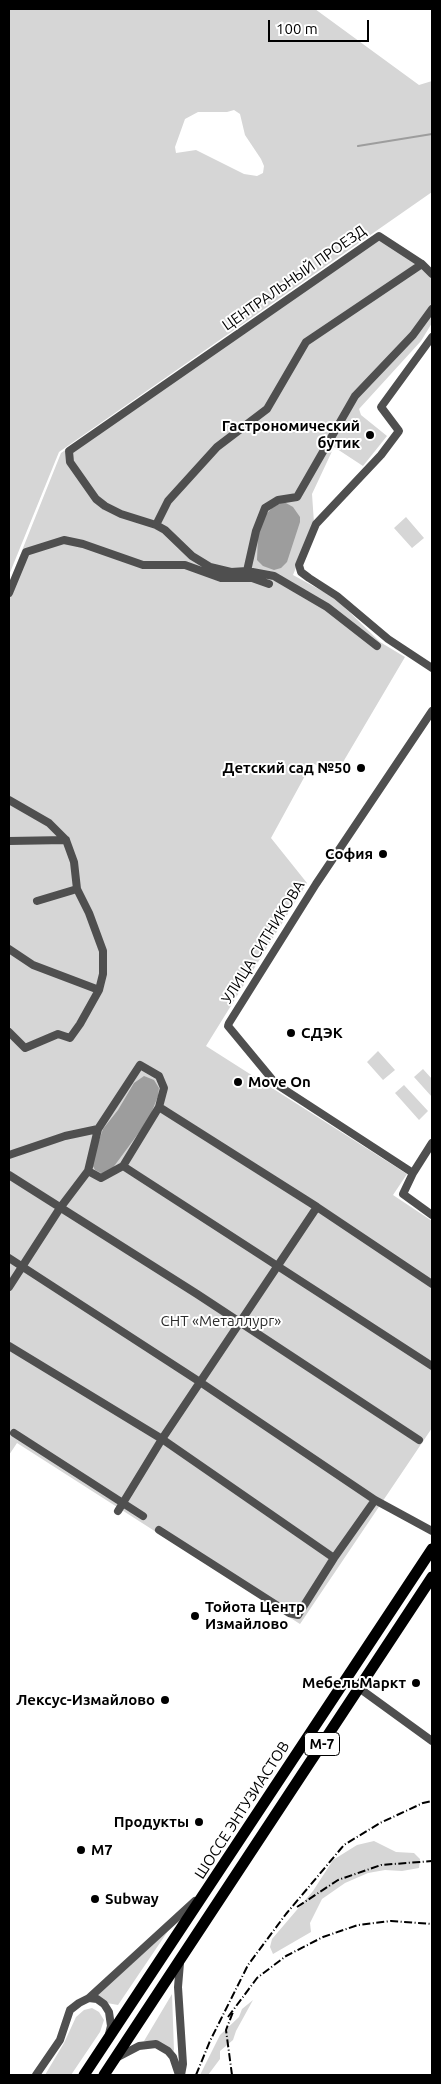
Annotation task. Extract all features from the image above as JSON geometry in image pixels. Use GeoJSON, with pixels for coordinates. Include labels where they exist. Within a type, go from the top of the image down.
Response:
{"type":"FeatureCollection","features":[{"type":"Feature","properties":{"kind":"highway","name":"ШОССЕ ЭНТУЗИАСТОВ"},"geometry":{"type":"LineString","coordinates":[[84,2075],[432,1549]]}},
{"type":"Feature","properties":{"kind":"highway","name":"ШОССЕ ЭНТУЗИАСТОВ"},"geometry":{"type":"LineString","coordinates":[[106,2073],[432,1577]]}},
{"type":"Feature","properties":{"kind":"street","name":"ЦЕНТРАЛЬНЫЙ ПРОЕЗД"},"geometry":{"type":"LineString","coordinates":[[377,646],[327,607],[274,576],[247,571],[232,572],[210,567],[192,556],[165,530],[105,506],[96,499],[70,462],[69,451],[379,236],[422,264]]}},
{"type":"Feature","properties":{"kind":"street"},"geometry":{"type":"LineString","coordinates":[[156,525],[168,501],[217,447],[267,410],[306,342],[422,264],[432,274]]}},
{"type":"Feature","properties":{"kind":"street"},"geometry":{"type":"LineString","coordinates":[[247,571],[256,531],[265,508],[278,500],[297,497],[355,396],[412,335],[432,309]]}},
{"type":"Feature","properties":{"kind":"street"},"geometry":{"type":"LineString","coordinates":[[432,337],[381,407],[399,431],[370,467],[316,524],[299,566],[301,572],[337,596],[388,639],[432,668]]}},
{"type":"Feature","properties":{"kind":"street"},"geometry":{"type":"LineString","coordinates":[[9,593],[26,552],[64,540],[83,544],[143,565],[185,565],[221,578],[252,578],[270,584]]}},
{"type":"Feature","properties":{"kind":"street","name":"УЛИЦА СИТНИКОВА"},"geometry":{"type":"LineString","coordinates":[[413,1172],[276,1084],[228,1026],[320,876],[432,711]]}},
{"type":"Feature","properties":{"kind":"street"},"geometry":{"type":"LineString","coordinates":[[9,800],[49,823],[66,840],[74,862],[77,889],[89,913],[103,951],[103,974],[99,990],[70,1038],[58,1034],[25,1048],[9,1032]]}},
{"type":"Feature","properties":{"kind":"street"},"geometry":{"type":"LineString","coordinates":[[9,841],[66,840]]}},
{"type":"Feature","properties":{"kind":"street"},"geometry":{"type":"LineString","coordinates":[[36,901],[77,889]]}},
{"type":"Feature","properties":{"kind":"street"},"geometry":{"type":"LineString","coordinates":[[9,950],[33,965],[99,990]]}},
{"type":"Feature","properties":{"kind":"street"},"geometry":{"type":"LineString","coordinates":[[9,1287],[60,1208],[88,1171],[98,1129],[140,1065],[159,1076],[164,1088],[159,1107],[122,1166],[101,1178],[88,1171]]}},
{"type":"Feature","properties":{"kind":"street"},"geometry":{"type":"LineString","coordinates":[[159,1107],[317,1207],[432,1284]]}},
{"type":"Feature","properties":{"kind":"street"},"geometry":{"type":"LineString","coordinates":[[9,1155],[65,1136],[98,1129]]}},
{"type":"Feature","properties":{"kind":"street"},"geometry":{"type":"LineString","coordinates":[[432,1143],[413,1172],[403,1194],[432,1215]]}},
{"type":"Feature","properties":{"kind":"street"},"geometry":{"type":"LineString","coordinates":[[122,1166],[432,1366]]}},
{"type":"Feature","properties":{"kind":"street"},"geometry":{"type":"LineString","coordinates":[[9,1174],[419,1440]]}},
{"type":"Feature","properties":{"kind":"street"},"geometry":{"type":"LineString","coordinates":[[120,1507],[200,1382],[317,1207]]}},
{"type":"Feature","properties":{"kind":"street"},"geometry":{"type":"LineString","coordinates":[[9,1258],[200,1382],[375,1500],[432,1531]]}},
{"type":"Feature","properties":{"kind":"street"},"geometry":{"type":"LineString","coordinates":[[9,1346],[162,1440],[334,1558]]}},
{"type":"Feature","properties":{"kind":"street"},"geometry":{"type":"LineString","coordinates":[[14,1433],[120,1507],[143,1516]]}},
{"type":"Feature","properties":{"kind":"street"},"geometry":{"type":"LineString","coordinates":[[159,1530],[200,1560],[249,1591],[289,1613],[298,1615],[334,1558],[375,1500]]}},
{"type":"Feature","properties":{"kind":"street"},"geometry":{"type":"LineString","coordinates":[[359,1688],[432,1741]]}},
{"type":"Feature","properties":{"kind":"street"},"geometry":{"type":"LineString","coordinates":[[36,2075],[60,2040],[70,2010],[89,1998],[206,1891]]}},
{"type":"Feature","properties":{"kind":"street"},"geometry":{"type":"LineString","coordinates":[[180,1960],[178,1987],[183,2064],[180,2075]]}},
{"type":"Feature","properties":{"kind":"street"},"geometry":{"type":"LineString","coordinates":[[89,1998],[97,1999],[104,2004],[109,2012],[111,2026],[107,2040]]}},
{"type":"Feature","properties":{"kind":"street"},"geometry":{"type":"LineString","coordinates":[[115,2059],[136,2047],[156,2044],[173,2057],[180,2075]]}},
{"type":"Feature","properties":{"kind":"green space"},"geometry":{"type":"Polygon","coordinates":[[[9,9],[315,9],[419,85],[432,81],[432,192],[59,452],[9,575],[9,9]],[[234,110],[227,112],[198,112],[185,119],[175,147],[176,153],[196,150],[244,174],[257,176],[263,173],[264,166],[245,135],[240,114],[234,110]]]}},
{"type":"Feature","properties":{"kind":"green space","name":"СНТ «Металлург»"},"geometry":{"type":"Polygon","coordinates":[[[377,233],[432,271],[432,323],[421,341],[359,409],[361,415],[387,436],[363,466],[334,447],[312,494],[314,523],[293,575],[335,598],[380,642],[405,657],[336,774],[312,763],[271,838],[307,883],[206,1046],[407,1174],[393,1195],[432,1221],[432,1428],[300,1624],[17,1443],[9,1455],[9,583],[61,453],[377,233]]]}},
{"type":"Feature","properties":{"kind":"green space"},"geometry":{"type":"Polygon","coordinates":[[[406,517],[424,538],[412,548],[394,528],[406,517]]]}},
{"type":"Feature","properties":{"kind":"green space"},"geometry":{"type":"Polygon","coordinates":[[[378,1051],[395,1070],[383,1080],[367,1062],[378,1051]]]}},
{"type":"Feature","properties":{"kind":"green space"},"geometry":{"type":"Polygon","coordinates":[[[423,1069],[432,1079],[432,1097],[414,1077],[423,1069]]]}},
{"type":"Feature","properties":{"kind":"green space"},"geometry":{"type":"Polygon","coordinates":[[[404,1085],[428,1111],[419,1120],[395,1093],[404,1085]]]}},
{"type":"Feature","properties":{"kind":"green space"},"geometry":{"type":"Polygon","coordinates":[[[374,1841],[396,1852],[414,1853],[420,1859],[419,1868],[368,1873],[345,1883],[322,1899],[310,1923],[311,1932],[273,1954],[270,1947],[272,1939],[313,1891],[333,1860],[357,1845],[374,1841]]]}},
{"type":"Feature","properties":{"kind":"green space"},"geometry":{"type":"Polygon","coordinates":[[[168,1931],[118,2005],[107,2003],[97,1995],[168,1931]]]}},
{"type":"Feature","properties":{"kind":"green space"},"geometry":{"type":"Polygon","coordinates":[[[172,1994],[174,2051],[157,2041],[144,2041],[172,1994]]]}},
{"type":"Feature","properties":{"kind":"green space"},"geometry":{"type":"Polygon","coordinates":[[[253,2000],[233,2040],[220,2051],[220,2059],[208,2075],[200,2075],[220,2035],[239,2017],[242,2009],[253,2000]]]}},
{"type":"Feature","properties":{"kind":"green space"},"geometry":{"type":"Polygon","coordinates":[[[92,2008],[99,2012],[104,2020],[100,2032],[71,2075],[45,2075],[64,2043],[76,2017],[84,2010],[92,2008]]]}},
{"type":"Feature","properties":{"kind":"shaded area"},"geometry":{"type":"Polygon","coordinates":[[[282,502],[293,507],[300,517],[300,522],[287,562],[281,568],[274,570],[263,566],[257,560],[258,535],[263,517],[282,502]]]}},
{"type":"Feature","properties":{"kind":"shaded area"},"geometry":{"type":"Polygon","coordinates":[[[144,1076],[154,1080],[159,1088],[158,1096],[149,1119],[112,1169],[103,1174],[95,1170],[92,1164],[103,1129],[118,1110],[134,1083],[144,1076]]]}},
{"type":"Feature","properties":{"kind":"waterway"},"geometry":{"type":"LineString","coordinates":[[358,146],[432,134]]}},
{"type":"Feature","properties":{"kind":"railway"},"geometry":{"type":"LineString","coordinates":[[196,2075],[210,2041],[248,1965],[286,1914],[344,1845],[380,1823],[423,1803],[432,1801]]}},
{"type":"Feature","properties":{"kind":"railway"},"geometry":{"type":"LineString","coordinates":[[297,1907],[338,1880],[381,1865],[432,1861]]}},
{"type":"Feature","properties":{"kind":"railway"},"geometry":{"type":"LineString","coordinates":[[228,2017],[257,1978],[286,1956],[323,1937],[358,1925],[391,1921],[432,1924]]}},
{"type":"Feature","properties":{"kind":"railway"},"geometry":{"type":"LineString","coordinates":[[232,2075],[226,2030],[233,2012]]}},
{"type":"Feature","properties":{"kind":"place","name":"Гастрономический бутик"},"geometry":{"type":"Point","coordinates":[370,435]}},
{"type":"Feature","properties":{"kind":"place","name":"Детский сад №50"},"geometry":{"type":"Point","coordinates":[361,768]}},
{"type":"Feature","properties":{"kind":"place","name":"София"},"geometry":{"type":"Point","coordinates":[383,854]}},
{"type":"Feature","properties":{"kind":"place","name":"СДЭК"},"geometry":{"type":"Point","coordinates":[291,1033]}},
{"type":"Feature","properties":{"kind":"place","name":"Move On"},"geometry":{"type":"Point","coordinates":[238,1082]}},
{"type":"Feature","properties":{"kind":"place","name":"Тойота Центр Измайлово"},"geometry":{"type":"Point","coordinates":[195,1616]}},
{"type":"Feature","properties":{"kind":"place","name":"МебельМаркт"},"geometry":{"type":"Point","coordinates":[416,1683]}},
{"type":"Feature","properties":{"kind":"place","name":"Лексус-Измайлово"},"geometry":{"type":"Point","coordinates":[165,1700]}},
{"type":"Feature","properties":{"kind":"place","name":"Продукты"},"geometry":{"type":"Point","coordinates":[199,1822]}},
{"type":"Feature","properties":{"kind":"place","name":"М7"},"geometry":{"type":"Point","coordinates":[81,1850]}},
{"type":"Feature","properties":{"kind":"place","name":"Subway"},"geometry":{"type":"Point","coordinates":[95,1899]}}]}
